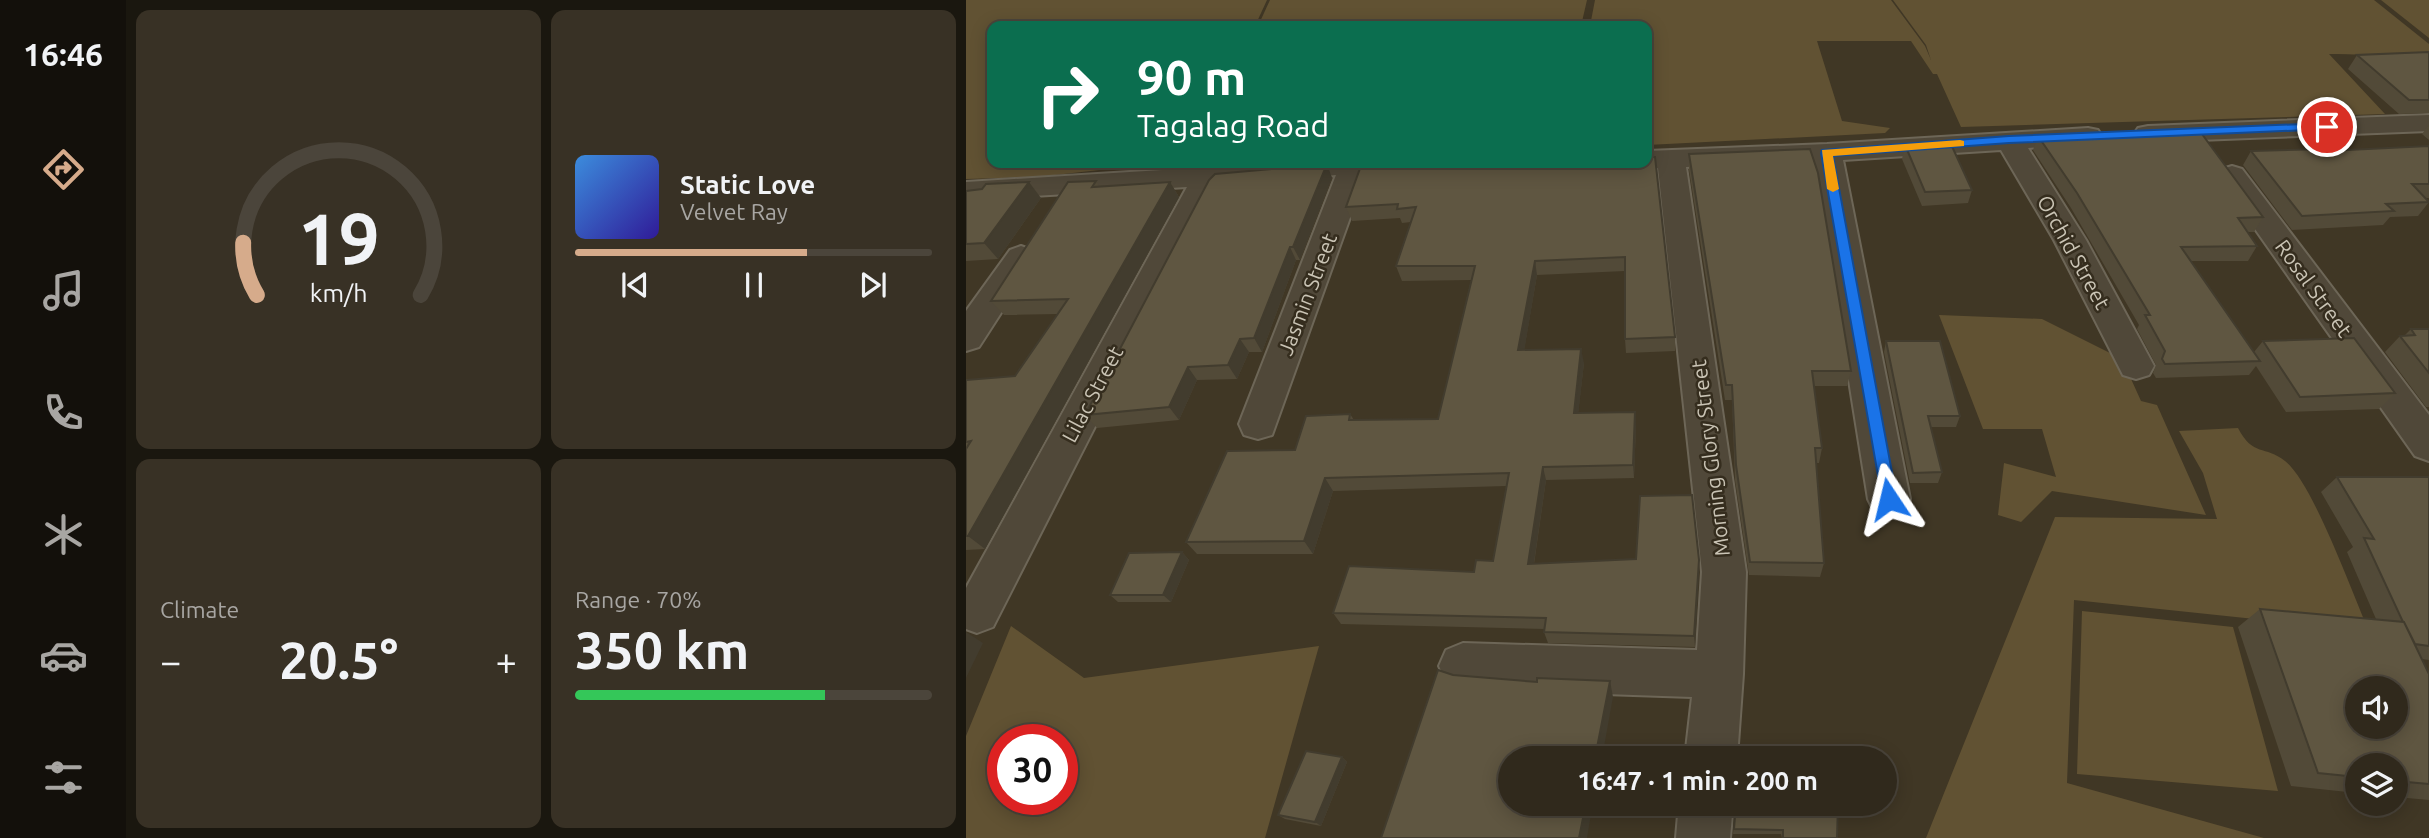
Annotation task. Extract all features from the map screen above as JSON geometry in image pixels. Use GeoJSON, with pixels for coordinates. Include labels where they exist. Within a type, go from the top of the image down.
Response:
{"type":"FeatureCollection","features":[{"type":"Feature","properties":{"kind":"street"},"geometry":{"type":"LineString","coordinates":[[1659,160],[1826,153],[2009,140],[2429,123]]}},
{"type":"Feature","properties":{"kind":"street","name":"Rosal Street"},"geometry":{"type":"LineString","coordinates":[[2200,131],[2429,445]]}},
{"type":"Feature","properties":{"kind":"street","name":"Orchid Street"},"geometry":{"type":"LineString","coordinates":[[2009,140],[2070,240],[2136,366]]}},
{"type":"Feature","properties":{"kind":"street"},"geometry":{"type":"LineString","coordinates":[[1826,153],[1889,499]]}},
{"type":"Feature","properties":{"kind":"street","name":"Morning Glory Street"},"geometry":{"type":"LineString","coordinates":[[1659,160],[1704,406],[1724,572],[1712,746]]}},
{"type":"Feature","properties":{"kind":"street"},"geometry":{"type":"LineString","coordinates":[[966,191],[1208,177],[1310,168]]}},
{"type":"Feature","properties":{"kind":"street","name":"Jasmin Street"},"geometry":{"type":"LineString","coordinates":[[1258,424],[1365,168]]}},
{"type":"Feature","properties":{"kind":"street","name":"Lilac Street"},"geometry":{"type":"LineString","coordinates":[[977,612],[1208,177]]}},
{"type":"Feature","properties":{"kind":"street"},"geometry":{"type":"LineString","coordinates":[[966,338],[1068,185]]}},
{"type":"Feature","properties":{"kind":"street"},"geometry":{"type":"LineString","coordinates":[[1463,666],[1719,674]]}},
{"type":"Feature","properties":{"kind":"street"},"geometry":{"type":"LineString","coordinates":[[1703,838],[1705,816]]}},
{"type":"Feature","properties":{"kind":"shaded area"},"geometry":{"type":"Polygon","coordinates":[[[966,0],[1267,0],[1257,21],[987,21],[987,168],[1117,168],[1037,177],[966,179],[966,0]]]}},
{"type":"Feature","properties":{"kind":"shaded area"},"geometry":{"type":"Polygon","coordinates":[[[1270,0],[1587,0],[1582,21],[1260,21],[1270,0]]]}},
{"type":"Feature","properties":{"kind":"shaded area"},"geometry":{"type":"Polygon","coordinates":[[[1595,0],[1891,0],[1925,46],[1931,60],[1926,45],[1893,0],[2374,0],[2429,44],[2429,61],[2329,54],[2385,114],[1961,127],[1937,74],[1933,74],[1911,41],[1817,41],[1842,121],[1890,128],[1885,133],[1652,145],[1652,21],[1591,21],[1595,0]]]}},
{"type":"Feature","properties":{"kind":"shaded area"},"geometry":{"type":"Polygon","coordinates":[[[2381,0],[2429,0],[2429,38],[2381,0]]]}},
{"type":"Feature","properties":{"kind":"shaded area"},"geometry":{"type":"Polygon","coordinates":[[[1939,315],[2042,319],[2122,359],[2141,401],[2157,405],[2206,515],[2052,491],[2021,522],[1998,515],[2004,463],[2056,477],[2042,429],[1983,429],[1939,315]]]}},
{"type":"Feature","properties":{"kind":"shaded area"},"geometry":{"type":"Polygon","coordinates":[[[2238,428],[2254,447],[2285,461],[2308,491],[2369,631],[2074,600],[2067,783],[2264,838],[1926,838],[2055,517],[2217,519],[2203,473],[2179,431],[2238,428]]]}},
{"type":"Feature","properties":{"kind":"shaded area"},"geometry":{"type":"Polygon","coordinates":[[[2082,611],[2233,627],[2278,791],[2077,774],[2082,611]]]}},
{"type":"Feature","properties":{"kind":"shaded area"},"geometry":{"type":"Polygon","coordinates":[[[1011,626],[1084,678],[1319,646],[1265,838],[966,838],[966,736],[1011,626]]]}},
{"type":"Feature","properties":{"kind":"building"},"geometry":{"type":"Polygon","coordinates":[[[2429,52],[2429,100],[2409,100],[2357,55],[2429,52]]]}},
{"type":"Feature","properties":{"kind":"building"},"geometry":{"type":"Polygon","coordinates":[[[2199,130],[2263,217],[2238,218],[2257,246],[2181,247],[2260,361],[2165,364],[2162,359],[2165,351],[2145,315],[2150,315],[2077,193],[2038,136],[2199,130]]]}},
{"type":"Feature","properties":{"kind":"building"},"geometry":{"type":"Polygon","coordinates":[[[1950,142],[1972,190],[1925,192],[1905,145],[1950,142]]]}},
{"type":"Feature","properties":{"kind":"building"},"geometry":{"type":"Polygon","coordinates":[[[2429,146],[2429,184],[2412,184],[2429,202],[2386,204],[2394,211],[2302,216],[2251,151],[2327,151],[2429,146]]]}},
{"type":"Feature","properties":{"kind":"building"},"geometry":{"type":"Polygon","coordinates":[[[1810,149],[1818,173],[1851,371],[1812,371],[1822,448],[1815,448],[1824,563],[1750,562],[1736,465],[1732,385],[1726,385],[1689,154],[1810,149]]]}},
{"type":"Feature","properties":{"kind":"building"},"geometry":{"type":"Polygon","coordinates":[[[1652,157],[1655,157],[1675,337],[1625,339],[1625,257],[1535,261],[1518,350],[1581,349],[1574,413],[1635,412],[1633,465],[1543,467],[1528,564],[1636,559],[1640,496],[1692,495],[1699,560],[1694,636],[1544,632],[1546,618],[1333,613],[1349,566],[1474,572],[1476,560],[1493,561],[1509,473],[1325,478],[1304,541],[1186,542],[1227,451],[1295,450],[1306,416],[1350,414],[1349,420],[1438,419],[1475,266],[1396,266],[1416,207],[1397,209],[1398,204],[1346,207],[1360,168],[1652,168],[1652,157]]]}},
{"type":"Feature","properties":{"kind":"building"},"geometry":{"type":"Polygon","coordinates":[[[1282,168],[1325,168],[1254,338],[1240,339],[1228,365],[1188,367],[1169,407],[1085,415],[1209,180],[1215,174],[1282,168]]]}},
{"type":"Feature","properties":{"kind":"building"},"geometry":{"type":"Polygon","coordinates":[[[1096,181],[1092,187],[1170,182],[966,536],[966,449],[971,441],[966,442],[966,380],[1015,376],[1068,299],[991,301],[1068,182],[1096,181]]]}},
{"type":"Feature","properties":{"kind":"building"},"geometry":{"type":"Polygon","coordinates":[[[1029,182],[984,243],[966,244],[966,191],[982,189],[986,184],[1029,182]]]}},
{"type":"Feature","properties":{"kind":"building"},"geometry":{"type":"Polygon","coordinates":[[[2411,329],[2429,329],[2429,373],[2400,336],[2415,335],[2411,329]]]}},
{"type":"Feature","properties":{"kind":"building"},"geometry":{"type":"Polygon","coordinates":[[[2354,338],[2395,393],[2300,397],[2263,341],[2354,338]]]}},
{"type":"Feature","properties":{"kind":"building"},"geometry":{"type":"Polygon","coordinates":[[[1886,341],[1940,341],[1960,416],[1928,416],[1942,472],[1913,473],[1886,341]]]}},
{"type":"Feature","properties":{"kind":"building"},"geometry":{"type":"Polygon","coordinates":[[[2337,477],[2429,477],[2429,646],[2415,644],[2403,622],[2364,538],[2374,539],[2337,477]]]}},
{"type":"Feature","properties":{"kind":"building"},"geometry":{"type":"Polygon","coordinates":[[[1182,552],[1163,595],[1110,595],[1129,553],[1182,552]]]}},
{"type":"Feature","properties":{"kind":"building"},"geometry":{"type":"Polygon","coordinates":[[[2260,609],[2404,622],[2429,674],[2429,784],[2408,782],[2408,753],[2345,753],[2345,776],[2318,773],[2260,609]]]}},
{"type":"Feature","properties":{"kind":"building"},"geometry":{"type":"Polygon","coordinates":[[[1438,670],[1453,675],[1537,682],[1537,678],[1610,681],[1597,746],[1498,746],[1498,816],[1583,816],[1579,838],[1381,838],[1438,670]]]}},
{"type":"Feature","properties":{"kind":"building"},"geometry":{"type":"Polygon","coordinates":[[[1306,751],[1342,757],[1315,822],[1278,815],[1306,751]]]}},
{"type":"Feature","properties":{"kind":"building"},"geometry":{"type":"Polygon","coordinates":[[[1735,816],[1838,816],[1837,838],[1783,838],[1783,830],[1734,829],[1735,816]]]}},
{"type":"Feature","properties":{"kind":"slow traffic"},"geometry":{"type":"LineString","coordinates":[[1833,189],[1826,153],[1960,143]]}},
{"type":"Feature","properties":{"kind":"route"},"geometry":{"type":"LineString","coordinates":[[1889,499],[1826,153],[2009,140],[2327,127]]}}]}
